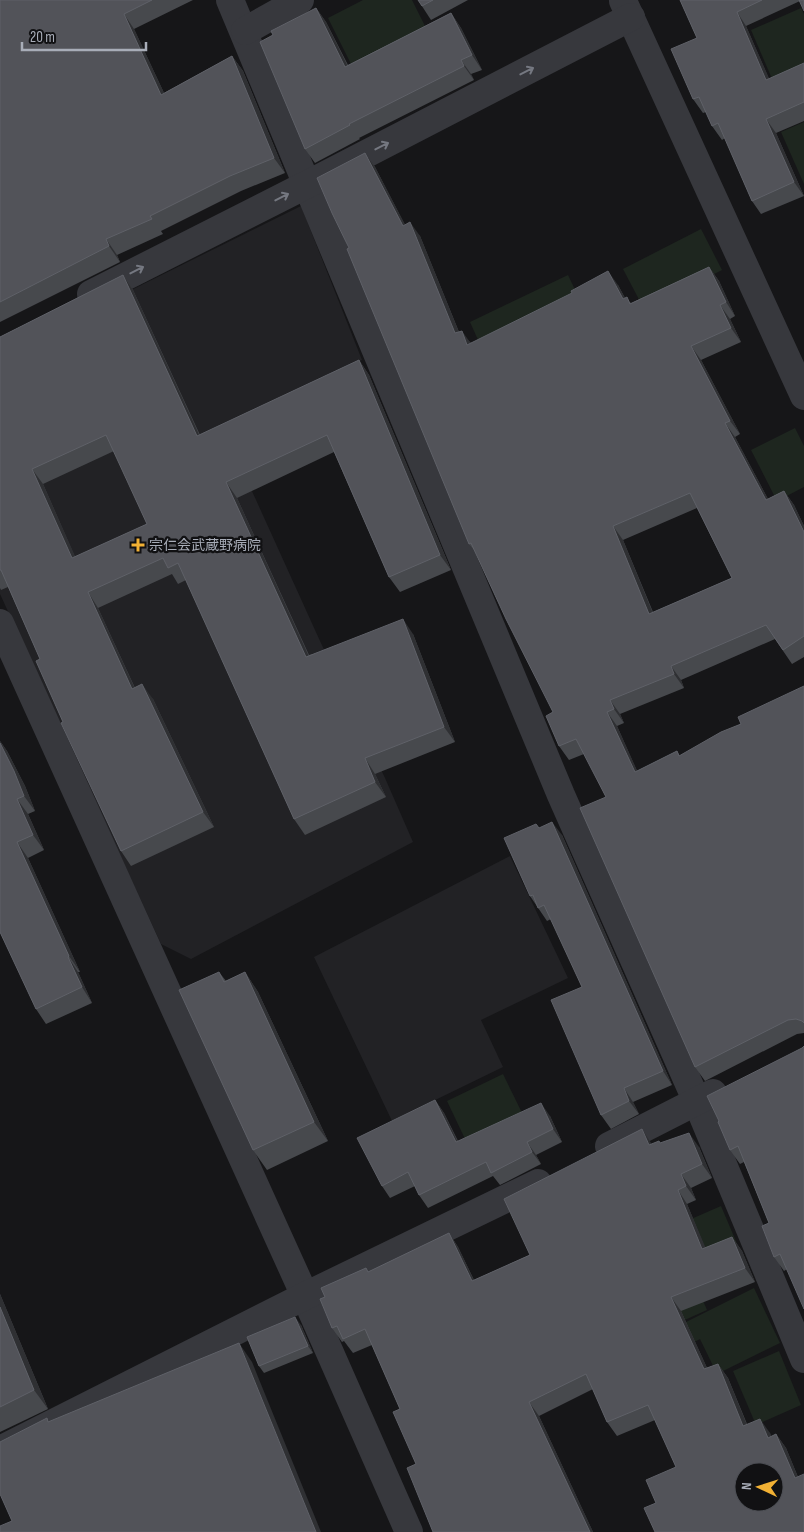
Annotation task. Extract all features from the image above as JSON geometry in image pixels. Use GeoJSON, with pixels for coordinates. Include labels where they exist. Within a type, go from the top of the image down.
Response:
{"type":"FeatureCollection","features":[{"type":"Feature","properties":{"kind":"street"},"geometry":{"type":"LineString","coordinates":[[230,0],[561,795],[697,1102],[804,1359]]}},
{"type":"Feature","properties":{"kind":"street"},"geometry":{"type":"LineString","coordinates":[[244,31],[300,0]]}},
{"type":"Feature","properties":{"kind":"street"},"geometry":{"type":"LineString","coordinates":[[70,304],[308,184],[627,8],[804,396]]}},
{"type":"Feature","properties":{"kind":"street"},"geometry":{"type":"LineString","coordinates":[[0,622],[306,1296],[409,1532]]}},
{"type":"Feature","properties":{"kind":"street"},"geometry":{"type":"LineString","coordinates":[[585,1159],[738,1081]]}},
{"type":"Feature","properties":{"kind":"street"},"geometry":{"type":"LineString","coordinates":[[0,1450],[306,1296],[559,1172]]}},
{"type":"Feature","properties":{"kind":"shaded area"},"geometry":{"type":"Polygon","coordinates":[[[363,0],[412,0],[426,28],[352,66],[328,18],[363,0]]]}},
{"type":"Feature","properties":{"kind":"shaded area"},"geometry":{"type":"Polygon","coordinates":[[[801,8],[804,14],[804,78],[785,109],[751,30],[801,8]]]}},
{"type":"Feature","properties":{"kind":"shaded area"},"geometry":{"type":"Polygon","coordinates":[[[804,122],[804,184],[781,132],[804,122]]]}},
{"type":"Feature","properties":{"kind":"shaded area","name":"宗仁会武蔵野病院"},"geometry":{"type":"Polygon","coordinates":[[[301,206],[362,360],[222,425],[413,842],[191,959],[161,944],[0,594],[0,355],[301,206]]]}},
{"type":"Feature","properties":{"kind":"shaded area"},"geometry":{"type":"Polygon","coordinates":[[[701,229],[722,270],[644,309],[623,269],[701,229]]]}},
{"type":"Feature","properties":{"kind":"shaded area"},"geometry":{"type":"Polygon","coordinates":[[[568,275],[628,401],[483,351],[470,322],[568,275]]]}},
{"type":"Feature","properties":{"kind":"shaded area"},"geometry":{"type":"Polygon","coordinates":[[[795,428],[804,446],[804,487],[777,501],[751,450],[795,428]]]}},
{"type":"Feature","properties":{"kind":"shaded area"},"geometry":{"type":"Polygon","coordinates":[[[510,856],[568,978],[481,1020],[503,1067],[392,1121],[314,957],[510,856]]]}},
{"type":"Feature","properties":{"kind":"shaded area"},"geometry":{"type":"Polygon","coordinates":[[[503,1074],[525,1119],[484,1179],[447,1101],[503,1074]]]}},
{"type":"Feature","properties":{"kind":"shaded area"},"geometry":{"type":"Polygon","coordinates":[[[721,1206],[738,1246],[689,1268],[707,1310],[658,1332],[629,1246],[721,1206]]]}},
{"type":"Feature","properties":{"kind":"shaded area"},"geometry":{"type":"Polygon","coordinates":[[[754,1288],[780,1343],[717,1374],[700,1339],[674,1353],[664,1333],[754,1288]]]}},
{"type":"Feature","properties":{"kind":"shaded area"},"geometry":{"type":"Polygon","coordinates":[[[779,1351],[801,1405],[756,1425],[733,1371],[779,1351]]]}},
{"type":"Feature","properties":{"kind":"building"},"geometry":{"type":"Polygon","coordinates":[[[0,0],[152,0],[124,14],[161,95],[232,56],[274,158],[230,176],[150,216],[152,219],[106,239],[109,246],[0,302],[0,0]]]}},
{"type":"Feature","properties":{"kind":"building"},"geometry":{"type":"Polygon","coordinates":[[[418,0],[433,0],[422,6],[418,0]]]}},
{"type":"Feature","properties":{"kind":"building"},"geometry":{"type":"Polygon","coordinates":[[[680,0],[762,0],[737,12],[766,80],[804,63],[804,102],[766,119],[794,182],[752,201],[718,123],[712,126],[699,97],[693,99],[671,49],[697,38],[680,0]]]}},
{"type":"Feature","properties":{"kind":"building"},"geometry":{"type":"Polygon","coordinates":[[[799,0],[804,0],[804,11],[799,0]]]}},
{"type":"Feature","properties":{"kind":"building"},"geometry":{"type":"Polygon","coordinates":[[[316,8],[345,67],[451,13],[472,55],[461,60],[464,66],[349,124],[305,149],[260,42],[273,35],[271,31],[316,8]]]}},
{"type":"Feature","properties":{"kind":"building"},"geometry":{"type":"Polygon","coordinates":[[[365,153],[403,226],[410,222],[455,333],[462,331],[467,345],[572,293],[571,291],[608,271],[623,299],[627,297],[630,304],[709,267],[726,302],[720,305],[731,328],[691,346],[730,421],[725,423],[766,500],[784,491],[804,532],[804,636],[783,650],[766,625],[671,666],[674,674],[610,700],[614,709],[607,712],[635,772],[677,751],[679,756],[721,732],[741,724],[738,717],[804,686],[804,1023],[796,1019],[788,1020],[695,1067],[580,808],[606,797],[576,739],[559,746],[546,716],[553,712],[506,619],[471,543],[469,544],[347,249],[349,248],[317,178],[365,153]],[[690,493],[613,526],[649,614],[732,578],[690,493]]]}},
{"type":"Feature","properties":{"kind":"building"},"geometry":{"type":"Polygon","coordinates":[[[123,275],[197,436],[359,360],[440,555],[389,577],[327,435],[226,482],[306,657],[403,619],[444,727],[365,758],[375,782],[294,819],[178,563],[168,568],[163,558],[88,592],[132,689],[142,684],[203,812],[121,851],[61,723],[63,722],[36,661],[40,659],[0,570],[0,337],[123,275]],[[106,435],[32,469],[72,558],[147,524],[106,435]]]}},
{"type":"Feature","properties":{"kind":"building"},"geometry":{"type":"Polygon","coordinates":[[[0,743],[24,796],[17,799],[33,835],[17,842],[82,987],[36,1009],[0,932],[0,743]]]}},
{"type":"Feature","properties":{"kind":"building"},"geometry":{"type":"Polygon","coordinates":[[[552,822],[663,1071],[624,1088],[629,1101],[601,1115],[551,1000],[582,987],[544,905],[538,908],[533,895],[530,896],[504,838],[536,824],[539,828],[552,822]]]}},
{"type":"Feature","properties":{"kind":"building"},"geometry":{"type":"Polygon","coordinates":[[[219,972],[224,982],[245,972],[314,1122],[253,1150],[179,990],[219,972]]]}},
{"type":"Feature","properties":{"kind":"building"},"geometry":{"type":"Polygon","coordinates":[[[804,1046],[804,1309],[780,1254],[774,1257],[762,1226],[769,1223],[738,1146],[730,1150],[707,1096],[804,1046]]]}},
{"type":"Feature","properties":{"kind":"building"},"geometry":{"type":"Polygon","coordinates":[[[435,1100],[456,1142],[541,1103],[553,1129],[527,1142],[532,1152],[491,1173],[486,1162],[419,1195],[408,1172],[382,1186],[357,1138],[435,1100]]]}},
{"type":"Feature","properties":{"kind":"building"},"geometry":{"type":"Polygon","coordinates":[[[642,1129],[649,1145],[689,1133],[702,1164],[681,1174],[686,1186],[678,1190],[702,1249],[732,1237],[745,1268],[671,1297],[704,1369],[718,1364],[743,1426],[760,1419],[768,1438],[776,1434],[795,1478],[804,1474],[804,1532],[655,1532],[644,1508],[656,1503],[646,1480],[676,1467],[648,1405],[607,1422],[586,1374],[529,1402],[590,1532],[433,1532],[407,1468],[416,1464],[393,1412],[400,1409],[365,1329],[343,1339],[337,1326],[332,1328],[320,1299],[325,1297],[321,1288],[366,1268],[368,1272],[449,1233],[472,1281],[530,1255],[504,1199],[642,1129]]]}},
{"type":"Feature","properties":{"kind":"building"},"geometry":{"type":"Polygon","coordinates":[[[0,1307],[34,1390],[0,1407],[0,1307]]]}},
{"type":"Feature","properties":{"kind":"building"},"geometry":{"type":"Polygon","coordinates":[[[295,1317],[308,1346],[259,1366],[247,1337],[295,1317]]]}},
{"type":"Feature","properties":{"kind":"building"},"geometry":{"type":"Polygon","coordinates":[[[239,1343],[316,1532],[0,1532],[0,1526],[12,1521],[0,1494],[0,1442],[47,1418],[48,1422],[239,1343]]]}},
{"type":"Feature","properties":{"kind":"place","name":"宗仁会武蔵野病院"},"geometry":{"type":"Point","coordinates":[138,545]}}]}
